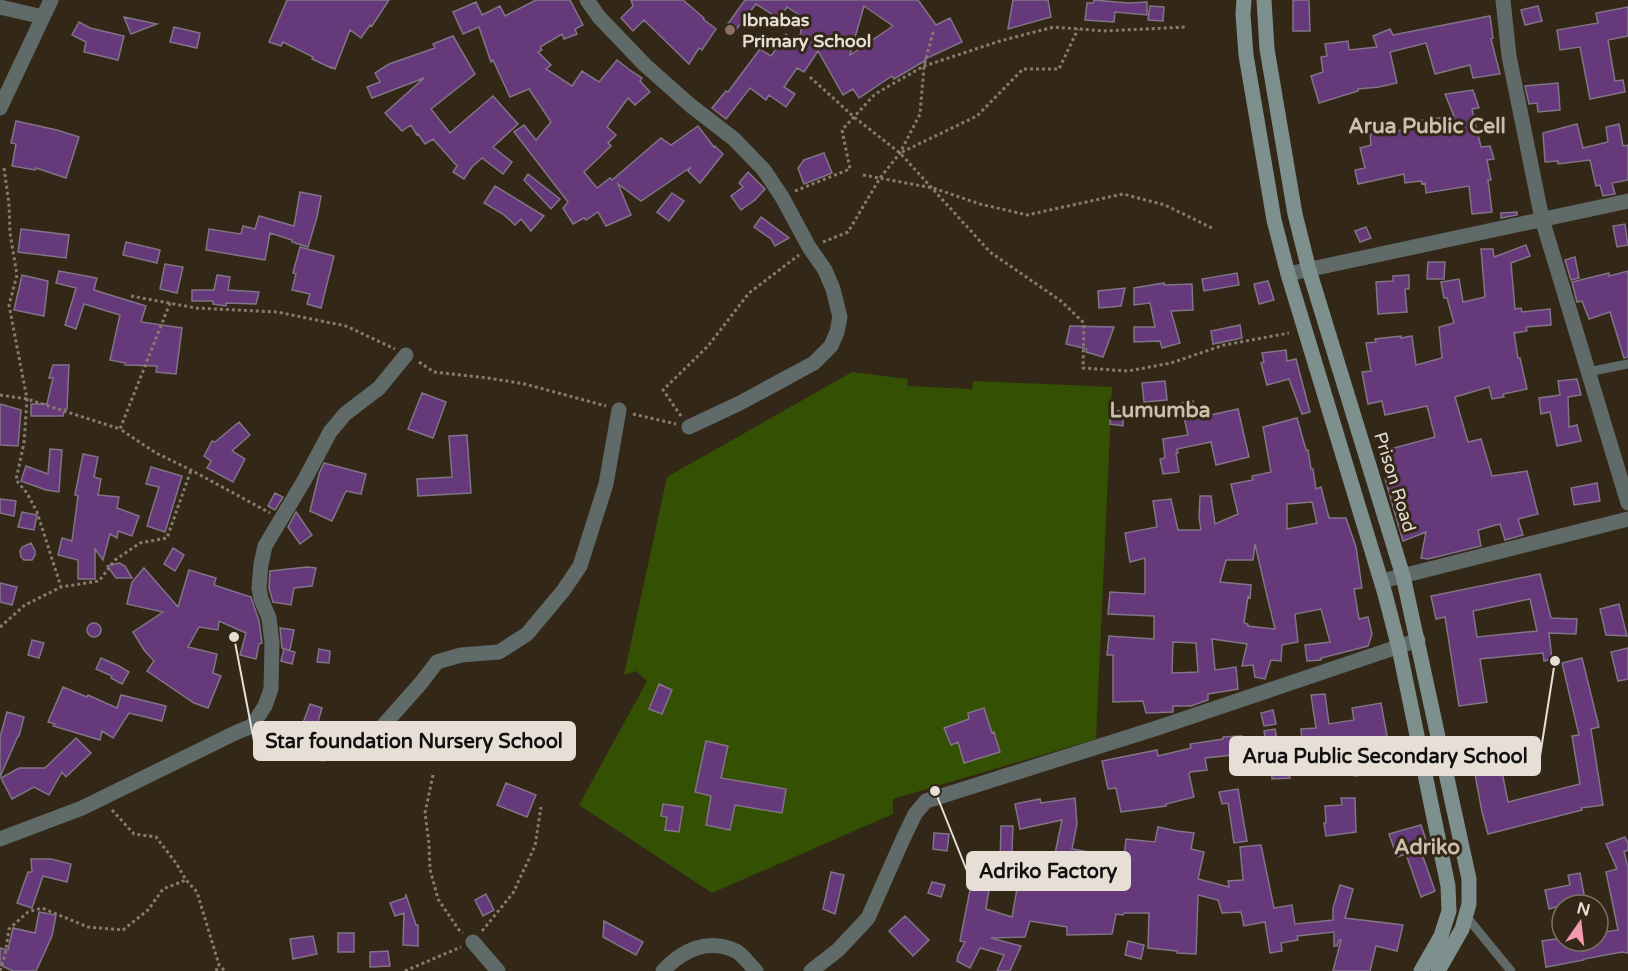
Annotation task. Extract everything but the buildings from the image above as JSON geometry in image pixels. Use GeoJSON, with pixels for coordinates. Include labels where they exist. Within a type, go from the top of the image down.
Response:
{"type":"FeatureCollection","features":[{"type":"Feature","properties":{"kind":"street"},"geometry":{"type":"LineString","coordinates":[[0,108],[51,0]]}},
{"type":"Feature","properties":{"kind":"street"},"geometry":{"type":"LineString","coordinates":[[587,0],[598,17],[645,65],[690,105],[734,139],[764,170],[782,196],[809,247],[825,270],[833,289],[840,317],[831,346],[814,363],[740,403],[689,427]]}},
{"type":"Feature","properties":{"kind":"street"},"geometry":{"type":"LineString","coordinates":[[1244,0],[1246,55],[1274,220],[1288,274],[1382,581],[1399,648],[1448,886],[1449,911],[1441,936],[1421,971]]}},
{"type":"Feature","properties":{"kind":"street","name":"Prison Road"},"geometry":{"type":"LineString","coordinates":[[1264,0],[1267,49],[1295,214],[1309,270],[1403,576],[1469,879],[1469,904],[1462,929],[1438,971]]}},
{"type":"Feature","properties":{"kind":"street"},"geometry":{"type":"LineString","coordinates":[[1503,0],[1509,56],[1542,219],[1628,503]]}},
{"type":"Feature","properties":{"kind":"street"},"geometry":{"type":"LineString","coordinates":[[0,7],[43,16]]}},
{"type":"Feature","properties":{"kind":"street"},"geometry":{"type":"LineString","coordinates":[[1288,274],[1628,201]]}},
{"type":"Feature","properties":{"kind":"street"},"geometry":{"type":"LineString","coordinates":[[0,839],[82,808],[252,726],[265,706],[271,689],[272,643],[269,618],[259,594],[265,546],[330,432],[345,414],[379,388],[406,355]]}},
{"type":"Feature","properties":{"kind":"street"},"geometry":{"type":"LineString","coordinates":[[252,726],[322,754],[357,744],[381,728],[422,683],[437,662],[461,655],[499,652],[527,634],[563,591],[580,566],[606,484],[619,410]]}},
{"type":"Feature","properties":{"kind":"street"},"geometry":{"type":"LineString","coordinates":[[1382,581],[1628,519]]}},
{"type":"Feature","properties":{"kind":"street"},"geometry":{"type":"LineString","coordinates":[[811,971],[838,950],[868,918],[915,814],[926,801],[1157,728],[1418,640]]}},
{"type":"Feature","properties":{"kind":"street"},"geometry":{"type":"LineString","coordinates":[[473,942],[498,971]]}},
{"type":"Feature","properties":{"kind":"street"},"geometry":{"type":"LineString","coordinates":[[663,971],[687,951],[697,946],[714,945],[737,951],[756,971]]}},
{"type":"Feature","properties":{"kind":"lane"},"geometry":{"type":"LineString","coordinates":[[1588,372],[1628,364]]}},
{"type":"Feature","properties":{"kind":"lane"},"geometry":{"type":"LineString","coordinates":[[1466,916],[1511,971]]}},
{"type":"Feature","properties":{"kind":"path"},"geometry":{"type":"LineString","coordinates":[[782,196],[850,169],[842,130],[876,94],[924,66],[1000,41],[1054,27],[1103,31],[1187,27]]}},
{"type":"Feature","properties":{"kind":"path"},"geometry":{"type":"LineString","coordinates":[[900,153],[977,116],[1023,69],[1059,69],[1078,29]]}},
{"type":"Feature","properties":{"kind":"path"},"geometry":{"type":"LineString","coordinates":[[810,77],[854,117],[900,153],[990,252],[1061,301],[1084,323],[1083,368],[1128,371],[1171,363],[1224,345],[1290,333]]}},
{"type":"Feature","properties":{"kind":"path"},"geometry":{"type":"LineString","coordinates":[[4,168],[17,275],[9,305],[27,399],[24,443],[16,480],[27,493],[37,512],[61,587]]}},
{"type":"Feature","properties":{"kind":"path"},"geometry":{"type":"LineString","coordinates":[[863,175],[933,188],[980,204],[1027,214],[1123,195],[1165,205],[1212,228]]}},
{"type":"Feature","properties":{"kind":"path"},"geometry":{"type":"LineString","coordinates":[[120,429],[170,303]]}},
{"type":"Feature","properties":{"kind":"path"},"geometry":{"type":"LineString","coordinates":[[0,395],[27,399],[120,429],[156,453],[280,519]]}},
{"type":"Feature","properties":{"kind":"path"},"geometry":{"type":"LineString","coordinates":[[0,626],[25,605],[61,587],[99,581],[115,560],[140,543],[167,538],[191,470]]}},
{"type":"Feature","properties":{"kind":"path"},"geometry":{"type":"LineString","coordinates":[[433,775],[425,813],[430,869],[438,899],[459,930],[473,942]]}},
{"type":"Feature","properties":{"kind":"path"},"geometry":{"type":"LineString","coordinates":[[101,798],[134,834],[156,837],[197,892],[219,965],[225,971]]}},
{"type":"Feature","properties":{"kind":"path"},"geometry":{"type":"LineString","coordinates":[[405,971],[473,942],[513,893],[535,846],[541,807]]}},
{"type":"Feature","properties":{"kind":"path"},"geometry":{"type":"LineString","coordinates":[[0,970],[9,928],[28,912],[42,908],[88,927],[123,930],[148,910],[163,889],[186,880]]}},
{"type":"Feature","properties":{"kind":"path"},"geometry":{"type":"LineString","coordinates":[[216,971],[219,965]]}},
{"type":"Feature","properties":{"kind":"green space"},"geometry":{"type":"Polygon","coordinates":[[[852,372],[908,379],[907,386],[972,389],[973,381],[1112,387],[1096,739],[893,799],[893,814],[712,893],[579,805],[647,681],[636,671],[624,675],[667,477],[852,372]]]}},
{"type":"Feature","properties":{"kind":"place","name":"Ibnabas Primary School"},"geometry":{"type":"Point","coordinates":[730,30]}},
{"type":"Feature","properties":{"kind":"place","name":"Star foundation Nursery School"},"geometry":{"type":"Point","coordinates":[234,637]}},
{"type":"Feature","properties":{"kind":"place","name":"Arua Public Secondary School"},"geometry":{"type":"Point","coordinates":[1555,661]}},
{"type":"Feature","properties":{"kind":"place","name":"Adriko Factory"},"geometry":{"type":"Point","coordinates":[935,791]}},
{"type":"Feature","properties":{"kind":"district","name":"Arua Public Cell"},"geometry":{"type":"Point","coordinates":[1427,126]}},
{"type":"Feature","properties":{"kind":"district","name":"Lumumba"},"geometry":{"type":"Point","coordinates":[1160,410]}},
{"type":"Feature","properties":{"kind":"district","name":"Adriko"},"geometry":{"type":"Point","coordinates":[1427,847]}}]}
